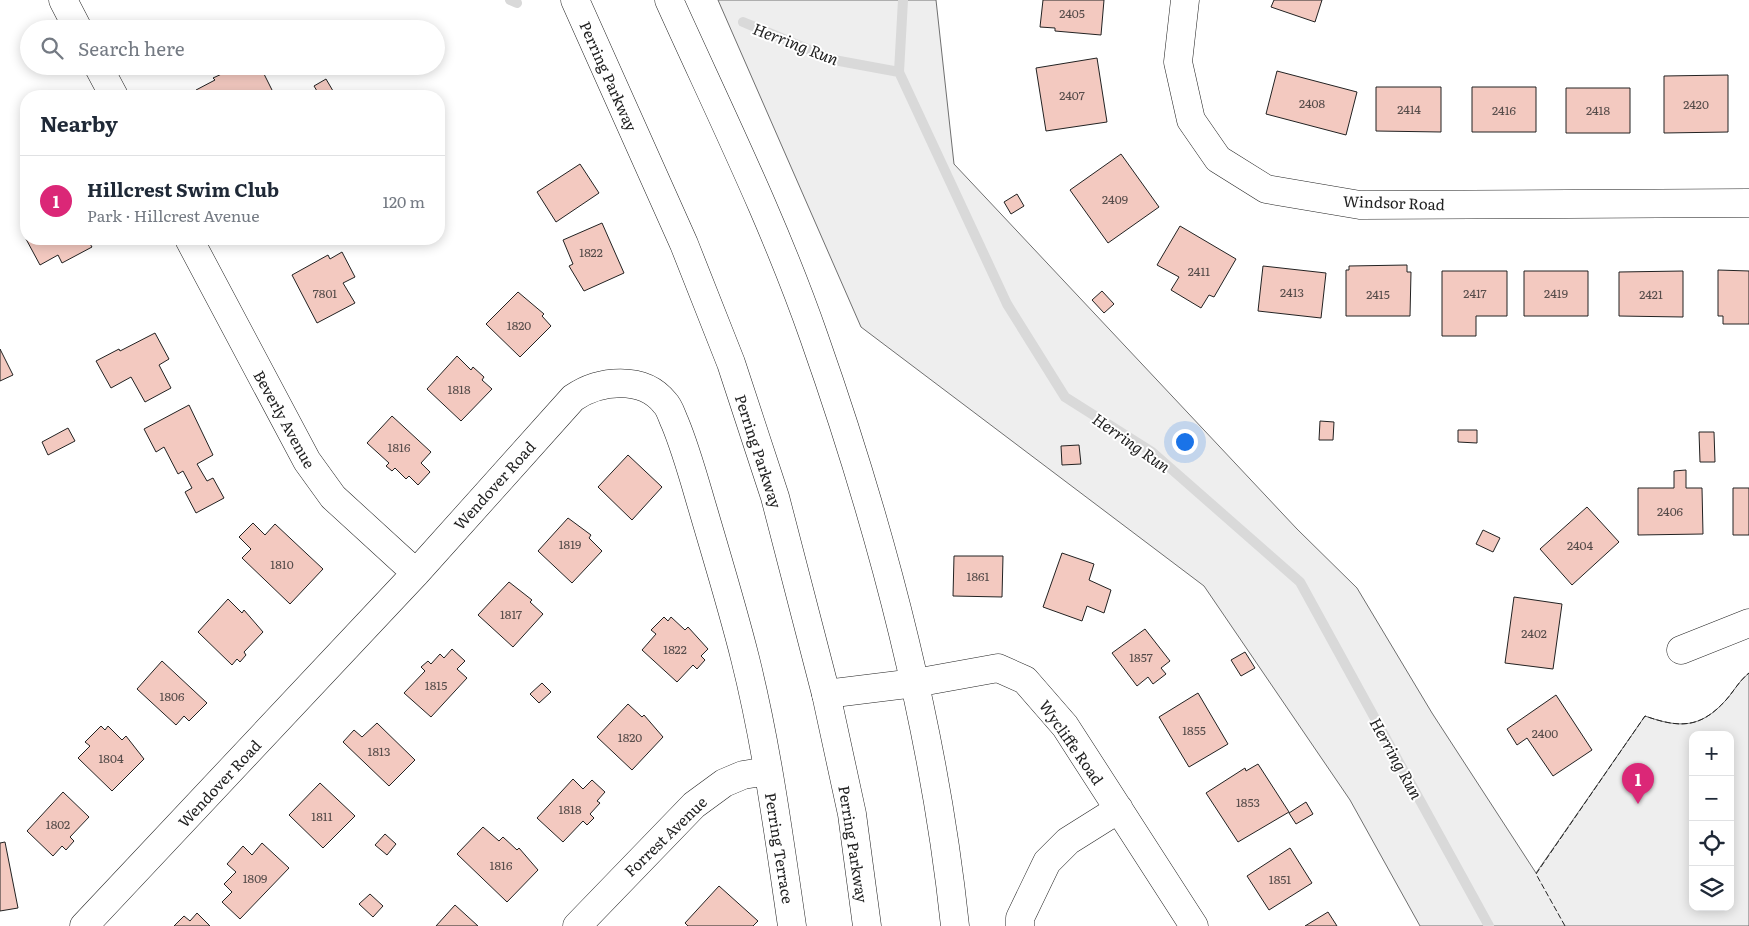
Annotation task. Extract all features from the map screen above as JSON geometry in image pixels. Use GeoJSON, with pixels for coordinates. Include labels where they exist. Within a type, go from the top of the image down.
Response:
{"type":"FeatureCollection","features":[{"type":"Feature","properties":{"kind":"street"},"geometry":{"type":"LineString","coordinates":[[63,0],[73,20]]}},
{"type":"Feature","properties":{"kind":"street","name":"Perring Parkway"},"geometry":{"type":"LineString","coordinates":[[575,0],[684,244],[731,363],[775,497],[826,694],[852,814],[867,926]]}},
{"type":"Feature","properties":{"kind":"street"},"geometry":{"type":"LineString","coordinates":[[668,0],[765,212],[814,336],[860,480],[915,683],[937,801],[955,926]]}},
{"type":"Feature","properties":{"kind":"street","name":"Windsor Road"},"geometry":{"type":"LineString","coordinates":[[1185,0],[1178,62],[1190,120],[1218,159],[1266,189],[1360,204],[1749,203]]}},
{"type":"Feature","properties":{"kind":"street"},"geometry":{"type":"LineString","coordinates":[[103,75],[111,90]]}},
{"type":"Feature","properties":{"kind":"street","name":"Beverly Avenue"},"geometry":{"type":"LineString","coordinates":[[192,245],[307,461],[333,497],[416,573]]}},
{"type":"Feature","properties":{"kind":"street","name":"Wendover Road"},"geometry":{"type":"LineString","coordinates":[[84,926],[416,573],[573,398],[589,388],[604,384],[626,383],[639,385],[658,396],[666,404],[685,447],[745,660],[768,771]]}},
{"type":"Feature","properties":{"kind":"street"},"geometry":{"type":"LineString","coordinates":[[1681,650],[1749,623]]}},
{"type":"Feature","properties":{"kind":"street","name":"Wycliffe Road"},"geometry":{"type":"LineString","coordinates":[[826,694],[915,683],[998,668],[1025,680],[1064,726],[1194,926]]}},
{"type":"Feature","properties":{"kind":"street","name":"Forrest Avenue"},"geometry":{"type":"LineString","coordinates":[[577,926],[694,805],[724,783],[743,774],[768,771]]}},
{"type":"Feature","properties":{"kind":"street","name":"Perring Terrace"},"geometry":{"type":"LineString","coordinates":[[768,771],[792,926]]}},
{"type":"Feature","properties":{"kind":"street"},"geometry":{"type":"LineString","coordinates":[[1020,926],[1020,918],[1047,862],[1068,841],[1119,809]]}},
{"type":"Feature","properties":{"kind":"shaded area"},"geometry":{"type":"Polygon","coordinates":[[[718,0],[936,0],[954,164],[1297,529],[1357,588],[1432,713],[1536,873],[1645,716],[1668,723],[1679,724],[1698,721],[1716,710],[1749,673],[1749,926],[1420,926],[1350,800],[1204,586],[861,327],[718,0]]]}},
{"type":"Feature","properties":{"kind":"building"},"geometry":{"type":"Polygon","coordinates":[[[1043,0],[1104,0],[1101,35],[1055,31],[1055,28],[1040,27],[1043,0]]]}},
{"type":"Feature","properties":{"kind":"building"},"geometry":{"type":"Polygon","coordinates":[[[1274,0],[1322,0],[1315,22],[1271,7],[1274,0]]]}},
{"type":"Feature","properties":{"kind":"building"},"geometry":{"type":"Polygon","coordinates":[[[1097,58],[1107,122],[1046,131],[1036,68],[1097,58]]]}},
{"type":"Feature","properties":{"kind":"building"},"geometry":{"type":"Polygon","coordinates":[[[1277,71],[1357,92],[1346,135],[1266,114],[1277,71]]]}},
{"type":"Feature","properties":{"kind":"building"},"geometry":{"type":"Polygon","coordinates":[[[220,75],[264,75],[272,90],[196,90],[215,80],[213,78],[220,75]]]}},
{"type":"Feature","properties":{"kind":"building"},"geometry":{"type":"Polygon","coordinates":[[[1728,75],[1728,132],[1664,133],[1664,76],[1728,75]]]}},
{"type":"Feature","properties":{"kind":"building"},"geometry":{"type":"Polygon","coordinates":[[[326,79],[332,90],[316,90],[314,86],[326,79]]]}},
{"type":"Feature","properties":{"kind":"building"},"geometry":{"type":"Polygon","coordinates":[[[1376,87],[1441,87],[1441,132],[1376,131],[1376,87]]]}},
{"type":"Feature","properties":{"kind":"building"},"geometry":{"type":"Polygon","coordinates":[[[1472,87],[1536,87],[1536,132],[1472,132],[1472,87]]]}},
{"type":"Feature","properties":{"kind":"building"},"geometry":{"type":"Polygon","coordinates":[[[1566,88],[1630,88],[1630,133],[1566,133],[1566,88]]]}},
{"type":"Feature","properties":{"kind":"building"},"geometry":{"type":"Polygon","coordinates":[[[1121,154],[1159,207],[1108,243],[1070,190],[1121,154]]]}},
{"type":"Feature","properties":{"kind":"building"},"geometry":{"type":"Polygon","coordinates":[[[580,164],[599,193],[556,222],[537,192],[580,164]]]}},
{"type":"Feature","properties":{"kind":"building"},"geometry":{"type":"Polygon","coordinates":[[[1017,194],[1024,206],[1011,214],[1004,202],[1017,194]]]}},
{"type":"Feature","properties":{"kind":"building"},"geometry":{"type":"Polygon","coordinates":[[[602,223],[624,273],[584,291],[569,266],[573,264],[563,240],[602,223]]]}},
{"type":"Feature","properties":{"kind":"building"},"geometry":{"type":"Polygon","coordinates":[[[1180,226],[1236,259],[1214,297],[1209,295],[1201,308],[1171,290],[1179,277],[1157,265],[1180,226]]]}},
{"type":"Feature","properties":{"kind":"building"},"geometry":{"type":"Polygon","coordinates":[[[29,245],[91,245],[92,247],[62,263],[58,255],[40,265],[29,245]]]}},
{"type":"Feature","properties":{"kind":"building"},"geometry":{"type":"Polygon","coordinates":[[[342,252],[355,277],[343,283],[355,303],[317,323],[292,275],[328,255],[330,259],[342,252]]]}},
{"type":"Feature","properties":{"kind":"building"},"geometry":{"type":"Polygon","coordinates":[[[1407,265],[1407,272],[1411,272],[1410,316],[1346,316],[1346,270],[1349,270],[1349,266],[1407,265]]]}},
{"type":"Feature","properties":{"kind":"building"},"geometry":{"type":"Polygon","coordinates":[[[1263,266],[1326,273],[1321,318],[1258,311],[1263,266]]]}},
{"type":"Feature","properties":{"kind":"building"},"geometry":{"type":"Polygon","coordinates":[[[1718,270],[1749,271],[1749,324],[1723,324],[1723,316],[1718,316],[1718,270]]]}},
{"type":"Feature","properties":{"kind":"building"},"geometry":{"type":"Polygon","coordinates":[[[1442,271],[1507,271],[1507,316],[1476,316],[1476,336],[1442,336],[1442,271]]]}},
{"type":"Feature","properties":{"kind":"building"},"geometry":{"type":"Polygon","coordinates":[[[1524,271],[1588,271],[1588,316],[1524,316],[1524,271]]]}},
{"type":"Feature","properties":{"kind":"building"},"geometry":{"type":"Polygon","coordinates":[[[1683,271],[1683,317],[1619,316],[1619,272],[1683,271]]]}},
{"type":"Feature","properties":{"kind":"building"},"geometry":{"type":"Polygon","coordinates":[[[1102,291],[1114,304],[1104,313],[1092,300],[1102,291]]]}},
{"type":"Feature","properties":{"kind":"building"},"geometry":{"type":"Polygon","coordinates":[[[518,292],[544,314],[542,316],[551,326],[520,357],[486,324],[518,292]]]}},
{"type":"Feature","properties":{"kind":"building"},"geometry":{"type":"Polygon","coordinates":[[[155,333],[169,359],[159,365],[171,388],[145,402],[131,377],[111,388],[96,361],[155,333]]]}},
{"type":"Feature","properties":{"kind":"building"},"geometry":{"type":"Polygon","coordinates":[[[0,349],[13,375],[0,381],[0,349]]]}},
{"type":"Feature","properties":{"kind":"building"},"geometry":{"type":"Polygon","coordinates":[[[457,356],[471,370],[473,367],[484,377],[482,380],[492,389],[461,421],[427,389],[457,356]]]}},
{"type":"Feature","properties":{"kind":"building"},"geometry":{"type":"Polygon","coordinates":[[[189,405],[213,455],[197,464],[207,481],[213,478],[224,498],[196,513],[185,492],[192,488],[183,471],[178,474],[164,447],[156,452],[144,429],[189,405]]]}},
{"type":"Feature","properties":{"kind":"building"},"geometry":{"type":"Polygon","coordinates":[[[392,416],[431,452],[421,463],[430,472],[418,485],[409,476],[406,479],[395,468],[392,471],[386,466],[389,463],[367,443],[392,416]]]}},
{"type":"Feature","properties":{"kind":"building"},"geometry":{"type":"Polygon","coordinates":[[[1320,421],[1334,422],[1333,440],[1319,440],[1320,421]]]}},
{"type":"Feature","properties":{"kind":"building"},"geometry":{"type":"Polygon","coordinates":[[[68,428],[75,441],[48,455],[42,442],[68,428]]]}},
{"type":"Feature","properties":{"kind":"building"},"geometry":{"type":"Polygon","coordinates":[[[1458,430],[1477,430],[1477,443],[1458,442],[1458,430]]]}},
{"type":"Feature","properties":{"kind":"building"},"geometry":{"type":"Polygon","coordinates":[[[1699,432],[1714,432],[1715,462],[1700,462],[1699,432]]]}},
{"type":"Feature","properties":{"kind":"building"},"geometry":{"type":"Polygon","coordinates":[[[1079,445],[1081,464],[1062,465],[1061,446],[1079,445]]]}},
{"type":"Feature","properties":{"kind":"building"},"geometry":{"type":"Polygon","coordinates":[[[628,455],[662,487],[632,520],[598,487],[628,455]]]}},
{"type":"Feature","properties":{"kind":"building"},"geometry":{"type":"Polygon","coordinates":[[[1686,470],[1686,488],[1702,488],[1703,534],[1638,535],[1638,488],[1674,488],[1674,471],[1686,470]]]}},
{"type":"Feature","properties":{"kind":"building"},"geometry":{"type":"Polygon","coordinates":[[[1733,488],[1749,488],[1749,535],[1733,535],[1733,488]]]}},
{"type":"Feature","properties":{"kind":"building"},"geometry":{"type":"Polygon","coordinates":[[[1587,507],[1619,542],[1572,585],[1540,549],[1587,507]]]}},
{"type":"Feature","properties":{"kind":"building"},"geometry":{"type":"Polygon","coordinates":[[[568,518],[591,535],[589,538],[602,551],[572,583],[538,551],[568,518]]]}},
{"type":"Feature","properties":{"kind":"building"},"geometry":{"type":"Polygon","coordinates":[[[253,523],[265,535],[275,524],[323,569],[290,604],[242,558],[251,549],[239,537],[253,523]]]}},
{"type":"Feature","properties":{"kind":"building"},"geometry":{"type":"Polygon","coordinates":[[[1483,530],[1500,538],[1493,552],[1476,544],[1483,530]]]}},
{"type":"Feature","properties":{"kind":"building"},"geometry":{"type":"Polygon","coordinates":[[[1062,553],[1094,564],[1089,580],[1111,590],[1104,613],[1087,606],[1082,621],[1043,607],[1062,553]]]}},
{"type":"Feature","properties":{"kind":"building"},"geometry":{"type":"Polygon","coordinates":[[[954,556],[1003,556],[1002,597],[953,596],[954,556]]]}},
{"type":"Feature","properties":{"kind":"building"},"geometry":{"type":"Polygon","coordinates":[[[509,582],[532,600],[530,602],[543,614],[513,647],[478,615],[509,582]]]}},
{"type":"Feature","properties":{"kind":"building"},"geometry":{"type":"Polygon","coordinates":[[[1514,597],[1562,604],[1553,669],[1505,663],[1514,597]]]}},
{"type":"Feature","properties":{"kind":"building"},"geometry":{"type":"Polygon","coordinates":[[[228,599],[242,613],[244,610],[263,632],[244,652],[246,655],[240,662],[237,659],[232,665],[198,632],[228,599]]]}},
{"type":"Feature","properties":{"kind":"building"},"geometry":{"type":"Polygon","coordinates":[[[664,617],[668,621],[671,617],[685,630],[688,627],[708,649],[701,656],[705,660],[697,669],[693,665],[677,682],[642,650],[656,634],[651,630],[664,617]]]}},
{"type":"Feature","properties":{"kind":"building"},"geometry":{"type":"Polygon","coordinates":[[[1145,629],[1170,661],[1161,668],[1166,674],[1153,684],[1148,677],[1137,686],[1112,653],[1145,629]]]}},
{"type":"Feature","properties":{"kind":"building"},"geometry":{"type":"Polygon","coordinates":[[[452,649],[465,661],[457,669],[467,678],[431,717],[404,693],[425,671],[421,667],[428,661],[431,664],[440,654],[444,658],[452,649]]]}},
{"type":"Feature","properties":{"kind":"building"},"geometry":{"type":"Polygon","coordinates":[[[1245,652],[1255,668],[1241,676],[1231,660],[1245,652]]]}},
{"type":"Feature","properties":{"kind":"building"},"geometry":{"type":"Polygon","coordinates":[[[162,661],[207,703],[189,721],[184,716],[176,725],[137,689],[162,661]]]}},
{"type":"Feature","properties":{"kind":"building"},"geometry":{"type":"Polygon","coordinates":[[[542,683],[551,692],[539,703],[530,694],[542,683]]]}},
{"type":"Feature","properties":{"kind":"building"},"geometry":{"type":"Polygon","coordinates":[[[1198,693],[1228,744],[1189,767],[1159,717],[1198,693]]]}},
{"type":"Feature","properties":{"kind":"building"},"geometry":{"type":"Polygon","coordinates":[[[1556,695],[1592,750],[1553,776],[1527,738],[1517,745],[1507,729],[1556,695]]]}},
{"type":"Feature","properties":{"kind":"building"},"geometry":{"type":"Polygon","coordinates":[[[628,704],[642,717],[644,715],[663,737],[632,770],[597,737],[628,704]]]}},
{"type":"Feature","properties":{"kind":"building"},"geometry":{"type":"Polygon","coordinates":[[[377,723],[415,760],[389,786],[343,742],[354,730],[362,737],[377,723]]]}},
{"type":"Feature","properties":{"kind":"building"},"geometry":{"type":"Polygon","coordinates":[[[101,726],[105,730],[108,726],[122,740],[126,736],[144,759],[112,791],[78,758],[90,746],[85,742],[101,726]]]}},
{"type":"Feature","properties":{"kind":"building"},"geometry":{"type":"Polygon","coordinates":[[[1258,764],[1289,812],[1238,842],[1206,793],[1245,768],[1246,771],[1258,764]]]}},
{"type":"Feature","properties":{"kind":"building"},"geometry":{"type":"Polygon","coordinates":[[[573,779],[583,789],[592,780],[605,792],[597,801],[600,803],[590,814],[594,818],[587,825],[583,821],[563,842],[537,818],[573,779]]]}},
{"type":"Feature","properties":{"kind":"building"},"geometry":{"type":"Polygon","coordinates":[[[320,783],[355,816],[323,848],[289,815],[320,783]]]}},
{"type":"Feature","properties":{"kind":"building"},"geometry":{"type":"Polygon","coordinates":[[[63,792],[89,817],[70,837],[74,841],[66,850],[62,846],[53,856],[27,831],[63,792]]]}},
{"type":"Feature","properties":{"kind":"building"},"geometry":{"type":"Polygon","coordinates":[[[1306,802],[1313,814],[1296,824],[1289,813],[1306,802]]]}},
{"type":"Feature","properties":{"kind":"building"},"geometry":{"type":"Polygon","coordinates":[[[483,827],[499,841],[503,837],[517,850],[519,848],[538,870],[507,902],[457,854],[483,827]]]}},
{"type":"Feature","properties":{"kind":"building"},"geometry":{"type":"Polygon","coordinates":[[[385,834],[396,844],[387,855],[375,845],[385,834]]]}},
{"type":"Feature","properties":{"kind":"building"},"geometry":{"type":"Polygon","coordinates":[[[5,842],[18,908],[0,911],[0,843],[5,842]]]}},
{"type":"Feature","properties":{"kind":"building"},"geometry":{"type":"Polygon","coordinates":[[[262,843],[289,868],[240,919],[222,902],[232,892],[224,884],[236,872],[227,864],[243,846],[252,855],[262,843]]]}},
{"type":"Feature","properties":{"kind":"building"},"geometry":{"type":"Polygon","coordinates":[[[1290,848],[1312,883],[1269,910],[1247,876],[1290,848]]]}},
{"type":"Feature","properties":{"kind":"building"},"geometry":{"type":"Polygon","coordinates":[[[719,886],[758,921],[753,926],[688,926],[685,923],[719,886]]]}},
{"type":"Feature","properties":{"kind":"building"},"geometry":{"type":"Polygon","coordinates":[[[370,894],[383,906],[373,917],[359,904],[370,894]]]}},
{"type":"Feature","properties":{"kind":"building"},"geometry":{"type":"Polygon","coordinates":[[[455,905],[478,926],[436,926],[455,905]]]}},
{"type":"Feature","properties":{"kind":"building"},"geometry":{"type":"Polygon","coordinates":[[[1328,912],[1337,926],[1305,926],[1328,912]]]}},
{"type":"Feature","properties":{"kind":"building"},"geometry":{"type":"Polygon","coordinates":[[[197,913],[210,926],[174,926],[184,916],[190,921],[197,913]]]}},
{"type":"Feature","properties":{"kind":"waterway","name":"Herring Run"},"geometry":{"type":"LineString","coordinates":[[510,0],[517,3]]}},
{"type":"Feature","properties":{"kind":"waterway","name":"Herring Run"},"geometry":{"type":"LineString","coordinates":[[903,0],[899,72],[1007,304],[1065,397],[1152,452],[1300,582],[1489,926]]}},
{"type":"Feature","properties":{"kind":"waterway","name":"Herring Run"},"geometry":{"type":"LineString","coordinates":[[743,22],[834,60],[899,72]]}},
{"type":"Feature","properties":{"kind":"fence"},"geometry":{"type":"LineString","coordinates":[[1565,926],[1536,874],[1645,716],[1668,723],[1679,724],[1698,721],[1716,710],[1749,673]]}},
{"type":"Feature","properties":{"kind":"place","name":"Hillcrest Swim Club"},"geometry":{"type":"Point","coordinates":[1638,804]}}]}
